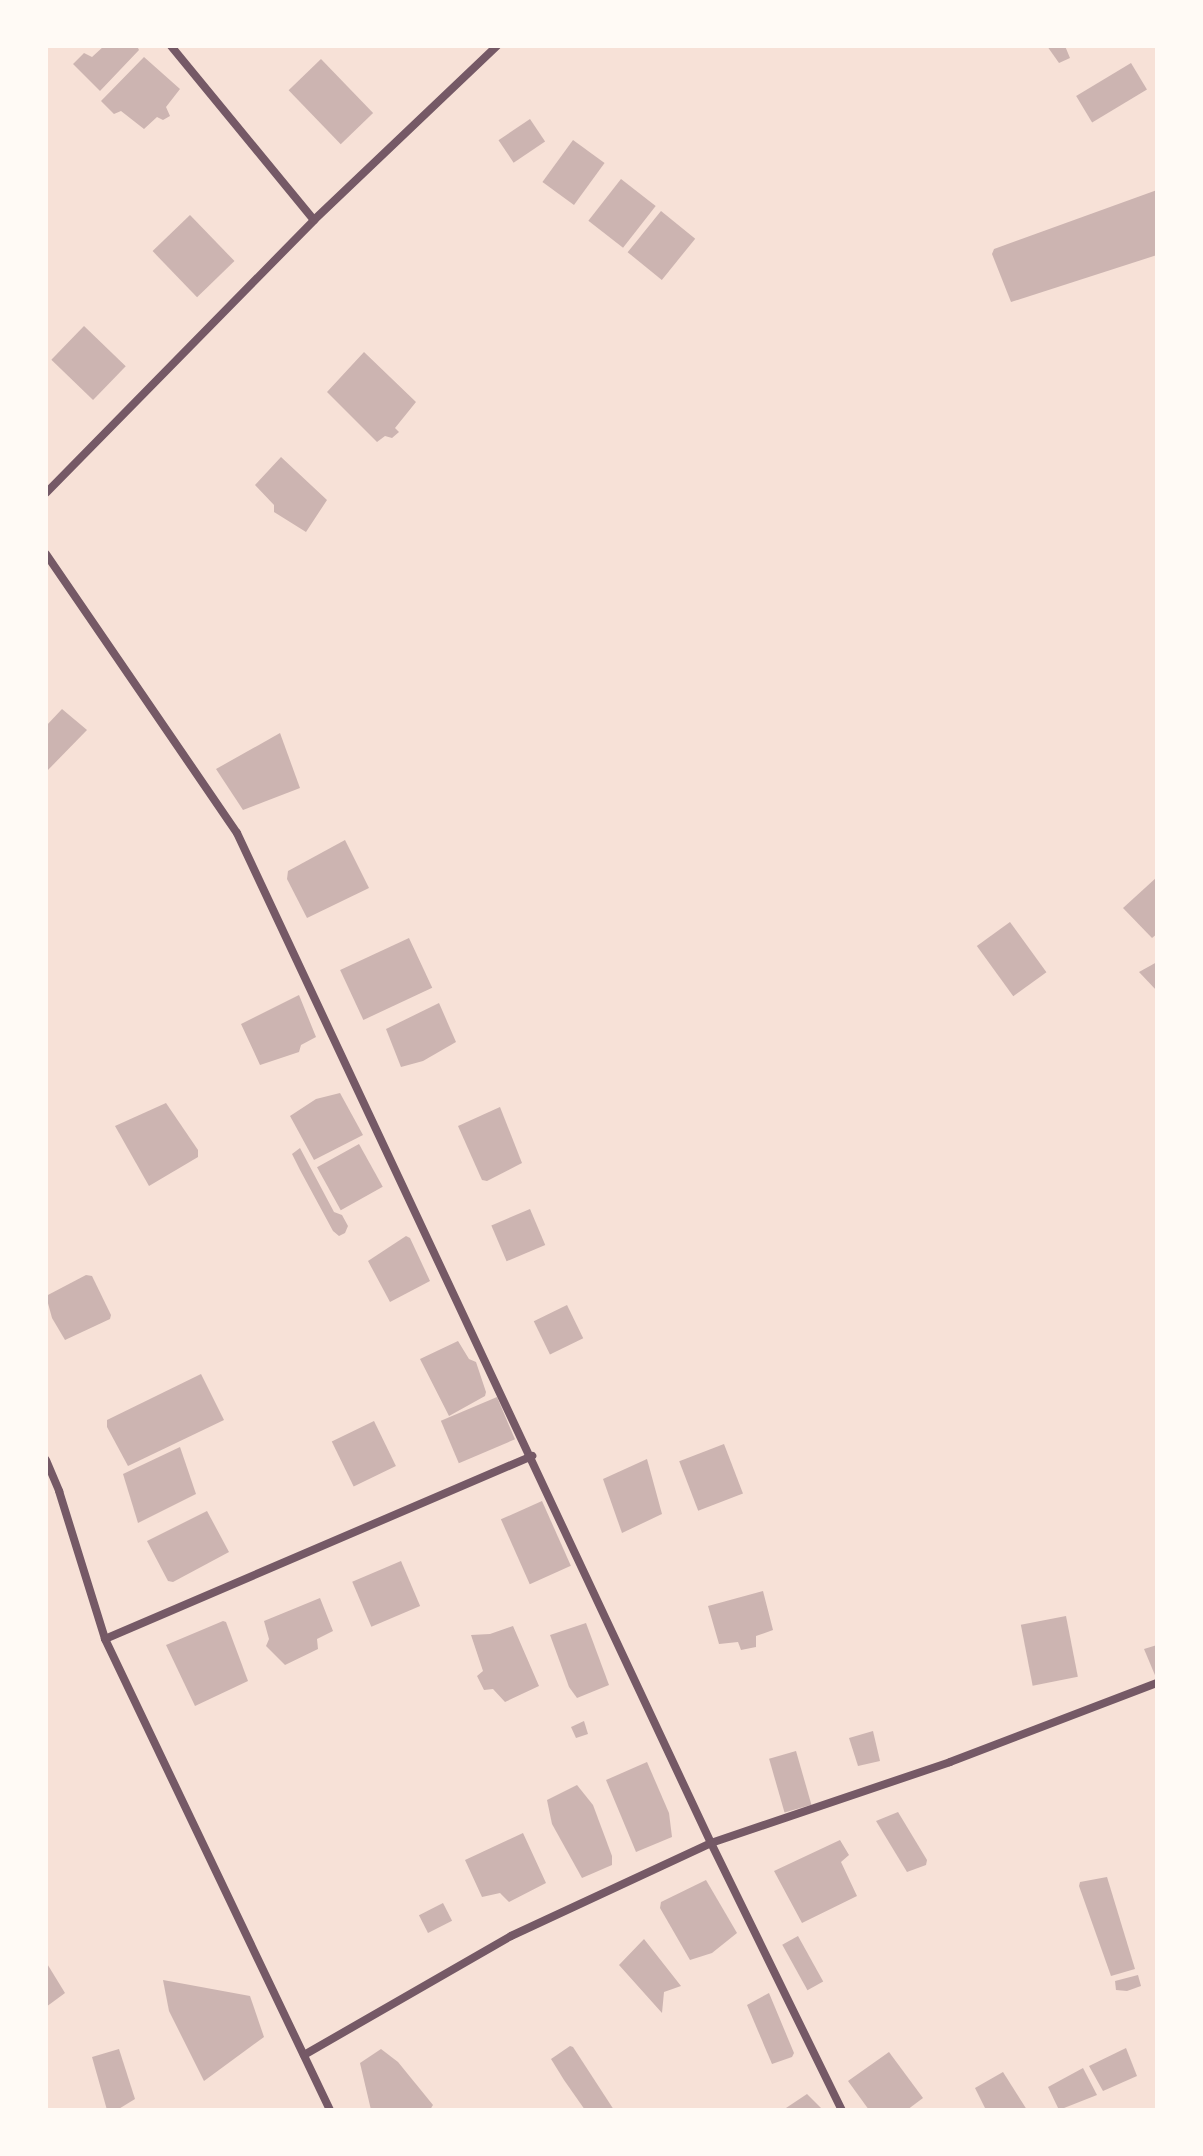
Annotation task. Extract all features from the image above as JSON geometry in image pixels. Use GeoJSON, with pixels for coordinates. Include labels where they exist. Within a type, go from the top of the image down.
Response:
{"type":"FeatureCollection","features":[{"type":"Feature","properties":{"kind":"street"},"geometry":{"type":"LineString","coordinates":[[171,46],[314,220]]}},
{"type":"Feature","properties":{"kind":"street"},"geometry":{"type":"LineString","coordinates":[[46,493],[314,220],[497,46]]}},
{"type":"Feature","properties":{"kind":"street"},"geometry":{"type":"LineString","coordinates":[[46,554],[237,833],[711,1843],[842,2110]]}},
{"type":"Feature","properties":{"kind":"street"},"geometry":{"type":"LineString","coordinates":[[105,1639],[532,1456]]}},
{"type":"Feature","properties":{"kind":"street"},"geometry":{"type":"LineString","coordinates":[[46,1460],[59,1491],[105,1639],[330,2110]]}},
{"type":"Feature","properties":{"kind":"street"},"geometry":{"type":"LineString","coordinates":[[304,2055],[511,1936],[711,1843],[950,1762],[1157,1683]]}},
{"type":"Feature","properties":{"kind":"building"},"geometry":{"type":"Polygon","coordinates":[[[104,46],[137,46],[139,50],[100,91],[73,64],[84,53],[92,57],[104,46]]]}},
{"type":"Feature","properties":{"kind":"building"},"geometry":{"type":"Polygon","coordinates":[[[1047,46],[1065,46],[1070,58],[1059,63],[1047,46]]]}},
{"type":"Feature","properties":{"kind":"building"},"geometry":{"type":"Polygon","coordinates":[[[144,57],[180,89],[166,107],[170,116],[163,120],[157,117],[144,129],[121,111],[114,114],[101,101],[144,57]]]}},
{"type":"Feature","properties":{"kind":"building"},"geometry":{"type":"Polygon","coordinates":[[[321,59],[373,113],[341,144],[289,90],[321,59]]]}},
{"type":"Feature","properties":{"kind":"building"},"geometry":{"type":"Polygon","coordinates":[[[1131,63],[1147,90],[1092,123],[1076,96],[1131,63]]]}},
{"type":"Feature","properties":{"kind":"building"},"geometry":{"type":"Polygon","coordinates":[[[530,119],[545,141],[514,163],[498,140],[530,119]]]}},
{"type":"Feature","properties":{"kind":"building"},"geometry":{"type":"Polygon","coordinates":[[[573,140],[605,163],[574,205],[542,182],[573,140]]]}},
{"type":"Feature","properties":{"kind":"building"},"geometry":{"type":"Polygon","coordinates":[[[621,179],[656,206],[623,248],[588,221],[621,179]]]}},
{"type":"Feature","properties":{"kind":"building"},"geometry":{"type":"Polygon","coordinates":[[[1157,190],[1157,255],[1011,302],[992,254],[994,249],[1157,190]]]}},
{"type":"Feature","properties":{"kind":"building"},"geometry":{"type":"Polygon","coordinates":[[[661,211],[695,239],[662,280],[628,252],[661,211]]]}},
{"type":"Feature","properties":{"kind":"building"},"geometry":{"type":"Polygon","coordinates":[[[190,215],[234,261],[197,297],[153,251],[190,215]]]}},
{"type":"Feature","properties":{"kind":"building"},"geometry":{"type":"Polygon","coordinates":[[[84,326],[126,366],[93,400],[51,360],[84,326]]]}},
{"type":"Feature","properties":{"kind":"building"},"geometry":{"type":"Polygon","coordinates":[[[364,352],[416,402],[395,428],[399,432],[392,438],[385,436],[377,442],[327,392],[364,352]]]}},
{"type":"Feature","properties":{"kind":"building"},"geometry":{"type":"Polygon","coordinates":[[[281,457],[327,500],[306,532],[274,512],[274,505],[255,485],[281,457]]]}},
{"type":"Feature","properties":{"kind":"building"},"geometry":{"type":"Polygon","coordinates":[[[62,709],[87,730],[46,772],[46,726],[62,709]]]}},
{"type":"Feature","properties":{"kind":"building"},"geometry":{"type":"Polygon","coordinates":[[[280,733],[300,788],[243,810],[216,769],[280,733]]]}},
{"type":"Feature","properties":{"kind":"building"},"geometry":{"type":"Polygon","coordinates":[[[345,840],[369,888],[307,918],[287,879],[288,871],[345,840]]]}},
{"type":"Feature","properties":{"kind":"building"},"geometry":{"type":"Polygon","coordinates":[[[1157,877],[1157,934],[1152,938],[1123,908],[1157,877]]]}},
{"type":"Feature","properties":{"kind":"building"},"geometry":{"type":"Polygon","coordinates":[[[1010,922],[1046,972],[1013,996],[977,946],[1010,922]]]}},
{"type":"Feature","properties":{"kind":"building"},"geometry":{"type":"Polygon","coordinates":[[[409,938],[432,988],[363,1020],[340,970],[409,938]]]}},
{"type":"Feature","properties":{"kind":"building"},"geometry":{"type":"Polygon","coordinates":[[[1157,962],[1157,991],[1139,972],[1157,962]]]}},
{"type":"Feature","properties":{"kind":"building"},"geometry":{"type":"Polygon","coordinates":[[[299,995],[316,1037],[301,1045],[299,1052],[260,1065],[241,1024],[299,995]]]}},
{"type":"Feature","properties":{"kind":"building"},"geometry":{"type":"Polygon","coordinates":[[[439,1003],[456,1042],[423,1061],[401,1067],[386,1029],[439,1003]]]}},
{"type":"Feature","properties":{"kind":"building"},"geometry":{"type":"Polygon","coordinates":[[[340,1093],[363,1135],[314,1160],[290,1116],[316,1099],[340,1093]]]}},
{"type":"Feature","properties":{"kind":"building"},"geometry":{"type":"Polygon","coordinates":[[[166,1103],[198,1150],[198,1157],[149,1186],[115,1126],[166,1103]]]}},
{"type":"Feature","properties":{"kind":"building"},"geometry":{"type":"Polygon","coordinates":[[[500,1107],[522,1163],[487,1181],[482,1180],[458,1126],[500,1107]]]}},
{"type":"Feature","properties":{"kind":"building"},"geometry":{"type":"Polygon","coordinates":[[[359,1144],[383,1187],[341,1210],[317,1167],[359,1144]]]}},
{"type":"Feature","properties":{"kind":"building"},"geometry":{"type":"Polygon","coordinates":[[[300,1148],[334,1212],[342,1215],[348,1226],[345,1233],[339,1236],[333,1231],[292,1154],[300,1148]]]}},
{"type":"Feature","properties":{"kind":"building"},"geometry":{"type":"Polygon","coordinates":[[[530,1209],[545,1245],[507,1261],[491,1225],[530,1209]]]}},
{"type":"Feature","properties":{"kind":"building"},"geometry":{"type":"Polygon","coordinates":[[[406,1236],[410,1238],[430,1281],[390,1302],[368,1261],[406,1236]]]}},
{"type":"Feature","properties":{"kind":"building"},"geometry":{"type":"Polygon","coordinates":[[[86,1275],[92,1276],[111,1315],[110,1319],[65,1340],[52,1318],[46,1296],[86,1275]]]}},
{"type":"Feature","properties":{"kind":"building"},"geometry":{"type":"Polygon","coordinates":[[[567,1305],[583,1338],[550,1354],[534,1321],[567,1305]]]}},
{"type":"Feature","properties":{"kind":"building"},"geometry":{"type":"Polygon","coordinates":[[[458,1341],[469,1359],[476,1362],[486,1392],[485,1396],[449,1416],[420,1359],[458,1341]]]}},
{"type":"Feature","properties":{"kind":"building"},"geometry":{"type":"Polygon","coordinates":[[[201,1374],[224,1420],[128,1466],[107,1427],[107,1420],[201,1374]]]}},
{"type":"Feature","properties":{"kind":"building"},"geometry":{"type":"Polygon","coordinates":[[[497,1397],[515,1439],[459,1463],[441,1421],[497,1397]]]}},
{"type":"Feature","properties":{"kind":"building"},"geometry":{"type":"Polygon","coordinates":[[[374,1421],[396,1466],[354,1487],[332,1442],[374,1421]]]}},
{"type":"Feature","properties":{"kind":"building"},"geometry":{"type":"Polygon","coordinates":[[[724,1444],[743,1493],[698,1511],[679,1461],[724,1444]]]}},
{"type":"Feature","properties":{"kind":"building"},"geometry":{"type":"Polygon","coordinates":[[[180,1447],[196,1494],[138,1523],[123,1474],[180,1447]]]}},
{"type":"Feature","properties":{"kind":"building"},"geometry":{"type":"Polygon","coordinates":[[[647,1459],[662,1514],[622,1533],[603,1479],[647,1459]]]}},
{"type":"Feature","properties":{"kind":"building"},"geometry":{"type":"Polygon","coordinates":[[[542,1501],[571,1566],[530,1584],[501,1519],[542,1501]]]}},
{"type":"Feature","properties":{"kind":"building"},"geometry":{"type":"Polygon","coordinates":[[[207,1511],[229,1552],[173,1582],[168,1581],[147,1541],[207,1511]]]}},
{"type":"Feature","properties":{"kind":"building"},"geometry":{"type":"Polygon","coordinates":[[[401,1561],[420,1606],[371,1627],[352,1582],[401,1561]]]}},
{"type":"Feature","properties":{"kind":"building"},"geometry":{"type":"Polygon","coordinates":[[[763,1591],[773,1630],[756,1636],[756,1647],[741,1650],[738,1642],[719,1644],[708,1606],[763,1591]]]}},
{"type":"Feature","properties":{"kind":"building"},"geometry":{"type":"Polygon","coordinates":[[[320,1598],[333,1631],[317,1639],[318,1649],[285,1665],[266,1646],[269,1639],[264,1621],[320,1598]]]}},
{"type":"Feature","properties":{"kind":"building"},"geometry":{"type":"Polygon","coordinates":[[[1066,1616],[1078,1677],[1033,1686],[1021,1625],[1066,1616]]]}},
{"type":"Feature","properties":{"kind":"building"},"geometry":{"type":"Polygon","coordinates":[[[223,1621],[248,1681],[195,1706],[166,1645],[223,1621]]]}},
{"type":"Feature","properties":{"kind":"building"},"geometry":{"type":"Polygon","coordinates":[[[586,1623],[609,1685],[577,1698],[569,1687],[550,1635],[586,1623]]]}},
{"type":"Feature","properties":{"kind":"building"},"geometry":{"type":"Polygon","coordinates":[[[513,1626],[539,1686],[505,1702],[493,1689],[484,1690],[477,1676],[483,1671],[471,1635],[490,1634],[513,1626]]]}},
{"type":"Feature","properties":{"kind":"building"},"geometry":{"type":"Polygon","coordinates":[[[1157,1645],[1157,1680],[1144,1649],[1157,1645]]]}},
{"type":"Feature","properties":{"kind":"building"},"geometry":{"type":"Polygon","coordinates":[[[584,1721],[588,1734],[576,1738],[571,1727],[584,1721]]]}},
{"type":"Feature","properties":{"kind":"building"},"geometry":{"type":"Polygon","coordinates":[[[873,1731],[880,1761],[858,1766],[849,1738],[873,1731]]]}},
{"type":"Feature","properties":{"kind":"building"},"geometry":{"type":"Polygon","coordinates":[[[796,1751],[811,1805],[785,1813],[769,1759],[796,1751]]]}},
{"type":"Feature","properties":{"kind":"building"},"geometry":{"type":"Polygon","coordinates":[[[647,1762],[669,1813],[672,1837],[636,1852],[606,1780],[647,1762]]]}},
{"type":"Feature","properties":{"kind":"building"},"geometry":{"type":"Polygon","coordinates":[[[577,1785],[593,1805],[612,1856],[612,1865],[582,1878],[552,1824],[547,1800],[577,1785]]]}},
{"type":"Feature","properties":{"kind":"building"},"geometry":{"type":"Polygon","coordinates":[[[898,1812],[927,1860],[926,1865],[907,1872],[876,1821],[898,1812]]]}},
{"type":"Feature","properties":{"kind":"building"},"geometry":{"type":"Polygon","coordinates":[[[523,1833],[546,1883],[509,1902],[500,1893],[482,1897],[465,1860],[523,1833]]]}},
{"type":"Feature","properties":{"kind":"building"},"geometry":{"type":"Polygon","coordinates":[[[840,1840],[849,1855],[841,1862],[857,1896],[802,1923],[774,1871],[840,1840]]]}},
{"type":"Feature","properties":{"kind":"building"},"geometry":{"type":"Polygon","coordinates":[[[1107,1877],[1135,1969],[1111,1976],[1079,1886],[1080,1882],[1107,1877]]]}},
{"type":"Feature","properties":{"kind":"building"},"geometry":{"type":"Polygon","coordinates":[[[706,1880],[737,1933],[712,1953],[690,1960],[660,1908],[661,1902],[706,1880]]]}},
{"type":"Feature","properties":{"kind":"building"},"geometry":{"type":"Polygon","coordinates":[[[443,1903],[452,1921],[428,1933],[419,1915],[443,1903]]]}},
{"type":"Feature","properties":{"kind":"building"},"geometry":{"type":"Polygon","coordinates":[[[798,1936],[823,1981],[807,1990],[782,1945],[798,1936]]]}},
{"type":"Feature","properties":{"kind":"building"},"geometry":{"type":"Polygon","coordinates":[[[644,1939],[681,1986],[664,1992],[662,2013],[619,1965],[644,1939]]]}},
{"type":"Feature","properties":{"kind":"building"},"geometry":{"type":"Polygon","coordinates":[[[46,1962],[65,1993],[46,2007],[46,1962]]]}},
{"type":"Feature","properties":{"kind":"building"},"geometry":{"type":"Polygon","coordinates":[[[1138,1975],[1141,1986],[1127,1991],[1116,1990],[1115,1981],[1138,1975]]]}},
{"type":"Feature","properties":{"kind":"building"},"geometry":{"type":"Polygon","coordinates":[[[163,1980],[250,1996],[264,2037],[204,2081],[169,2011],[163,1980]]]}},
{"type":"Feature","properties":{"kind":"building"},"geometry":{"type":"Polygon","coordinates":[[[769,1993],[794,2053],[792,2057],[772,2064],[747,2005],[769,1993]]]}},
{"type":"Feature","properties":{"kind":"building"},"geometry":{"type":"Polygon","coordinates":[[[570,2046],[614,2110],[585,2110],[564,2080],[551,2059],[570,2046]]]}},
{"type":"Feature","properties":{"kind":"building"},"geometry":{"type":"Polygon","coordinates":[[[1126,2048],[1137,2076],[1103,2091],[1089,2066],[1126,2048]]]}},
{"type":"Feature","properties":{"kind":"building"},"geometry":{"type":"Polygon","coordinates":[[[119,2049],[135,2099],[117,2110],[107,2110],[92,2057],[119,2049]]]}},
{"type":"Feature","properties":{"kind":"building"},"geometry":{"type":"Polygon","coordinates":[[[381,2049],[398,2062],[433,2105],[430,2110],[371,2110],[360,2063],[381,2049]]]}},
{"type":"Feature","properties":{"kind":"building"},"geometry":{"type":"Polygon","coordinates":[[[889,2052],[923,2098],[907,2110],[869,2110],[848,2081],[889,2052]]]}},
{"type":"Feature","properties":{"kind":"building"},"geometry":{"type":"Polygon","coordinates":[[[1083,2068],[1097,2095],[1059,2110],[1048,2087],[1083,2068]]]}},
{"type":"Feature","properties":{"kind":"building"},"geometry":{"type":"Polygon","coordinates":[[[1003,2072],[1027,2110],[986,2110],[975,2088],[1003,2072]]]}},
{"type":"Feature","properties":{"kind":"building"},"geometry":{"type":"Polygon","coordinates":[[[807,2094],[823,2110],[783,2110],[807,2094]]]}}]}
